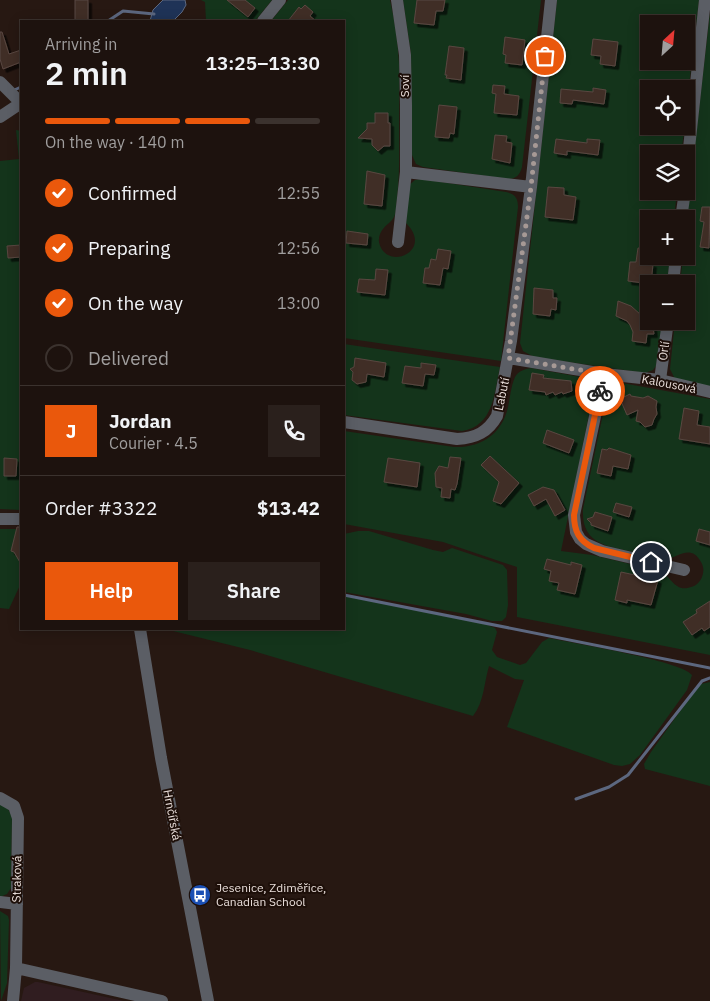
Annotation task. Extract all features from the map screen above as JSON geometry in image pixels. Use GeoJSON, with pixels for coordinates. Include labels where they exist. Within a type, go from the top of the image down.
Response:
{"type":"FeatureCollection","features":[{"type":"Feature","properties":{"kind":"street"},"geometry":{"type":"LineString","coordinates":[[263,20],[280,0]]}},
{"type":"Feature","properties":{"kind":"street","name":"Soví"},"geometry":{"type":"LineString","coordinates":[[397,0],[405,55],[406,172],[398,242]]}},
{"type":"Feature","properties":{"kind":"street","name":"Labutí"},"geometry":{"type":"LineString","coordinates":[[345,422],[457,439],[469,439],[479,435],[492,424],[497,416],[508,358],[531,187],[551,0]]}},
{"type":"Feature","properties":{"kind":"street"},"geometry":{"type":"LineString","coordinates":[[689,145],[705,0]]}},
{"type":"Feature","properties":{"kind":"street"},"geometry":{"type":"LineString","coordinates":[[0,82],[19,101],[0,117]]}},
{"type":"Feature","properties":{"kind":"street"},"geometry":{"type":"LineString","coordinates":[[406,172],[531,187]]}},
{"type":"Feature","properties":{"kind":"street","name":"Orlí"},"geometry":{"type":"LineString","coordinates":[[660,380],[667,330]]}},
{"type":"Feature","properties":{"kind":"street","name":"Kalousová"},"geometry":{"type":"LineString","coordinates":[[508,358],[604,374],[660,380],[710,392]]}},
{"type":"Feature","properties":{"kind":"street"},"geometry":{"type":"LineString","coordinates":[[604,374],[574,515],[576,532],[586,544],[602,551],[684,570]]}},
{"type":"Feature","properties":{"kind":"street"},"geometry":{"type":"LineString","coordinates":[[0,519],[20,519]]}},
{"type":"Feature","properties":{"kind":"street","name":"Hrnčířská"},"geometry":{"type":"LineString","coordinates":[[140,630],[161,758],[208,1001]]}},
{"type":"Feature","properties":{"kind":"street","name":"Straková"},"geometry":{"type":"LineString","coordinates":[[0,798],[8,801],[17,811],[16,968],[14,996]]}},
{"type":"Feature","properties":{"kind":"street"},"geometry":{"type":"LineString","coordinates":[[0,902],[17,904]]}},
{"type":"Feature","properties":{"kind":"street"},"geometry":{"type":"LineString","coordinates":[[16,968],[162,1001]]}},
{"type":"Feature","properties":{"kind":"shaded area"},"geometry":{"type":"Polygon","coordinates":[[[35,982],[124,1001],[21,1001],[24,988],[35,982]]]}},
{"type":"Feature","properties":{"kind":"green space"},"geometry":{"type":"Polygon","coordinates":[[[201,0],[272,0],[256,20],[206,20],[205,2],[201,0]]]}},
{"type":"Feature","properties":{"kind":"green space"},"geometry":{"type":"Polygon","coordinates":[[[288,0],[390,0],[399,64],[399,170],[395,215],[380,234],[379,242],[383,251],[390,256],[406,255],[412,250],[415,242],[413,233],[406,223],[408,186],[415,180],[422,179],[506,192],[514,195],[517,199],[518,207],[501,361],[345,338],[345,20],[272,20],[288,0]]]}},
{"type":"Feature","properties":{"kind":"green space"},"geometry":{"type":"Polygon","coordinates":[[[403,0],[541,0],[522,167],[519,174],[515,177],[508,179],[423,167],[416,164],[412,155],[411,54],[403,0]]]}},
{"type":"Feature","properties":{"kind":"green space"},"geometry":{"type":"Polygon","coordinates":[[[557,0],[699,0],[695,34],[695,15],[640,15],[640,70],[691,70],[690,80],[640,80],[640,135],[684,135],[682,145],[640,145],[640,200],[676,200],[675,210],[640,210],[640,265],[669,265],[668,275],[640,275],[640,330],[662,330],[656,366],[653,370],[645,373],[534,357],[523,351],[520,343],[557,0]]]}},
{"type":"Feature","properties":{"kind":"green space"},"geometry":{"type":"Polygon","coordinates":[[[710,12],[710,388],[675,379],[670,369],[674,330],[695,330],[695,275],[681,275],[682,265],[695,265],[695,210],[688,210],[689,200],[695,200],[695,145],[710,12]]]}},
{"type":"Feature","properties":{"kind":"green space"},"geometry":{"type":"Polygon","coordinates":[[[16,130],[20,131],[20,510],[0,509],[0,161],[19,159],[16,130]]]}},
{"type":"Feature","properties":{"kind":"green space"},"geometry":{"type":"Polygon","coordinates":[[[345,344],[500,367],[494,397],[487,415],[481,423],[473,428],[462,431],[345,415],[345,344]]]}},
{"type":"Feature","properties":{"kind":"green space"},"geometry":{"type":"Polygon","coordinates":[[[531,368],[586,378],[590,381],[594,390],[561,551],[592,555],[660,571],[681,588],[695,586],[701,579],[703,568],[697,556],[692,553],[683,553],[669,559],[664,559],[605,545],[591,536],[586,530],[583,509],[607,395],[612,387],[622,383],[710,399],[710,655],[517,617],[517,567],[443,542],[345,524],[345,431],[454,447],[473,445],[489,437],[501,425],[508,407],[515,377],[524,370],[531,368]]]}},
{"type":"Feature","properties":{"kind":"green space"},"geometry":{"type":"Polygon","coordinates":[[[0,529],[20,529],[20,585],[9,609],[0,608],[0,529]]]}},
{"type":"Feature","properties":{"kind":"green space"},"geometry":{"type":"Polygon","coordinates":[[[369,531],[433,550],[443,552],[452,548],[503,565],[507,570],[508,605],[506,617],[502,621],[492,621],[466,614],[345,592],[345,534],[369,531]]]}},
{"type":"Feature","properties":{"kind":"green space"},"geometry":{"type":"Polygon","coordinates":[[[345,596],[485,624],[495,628],[497,632],[492,650],[497,657],[520,665],[526,663],[542,642],[549,638],[648,658],[669,664],[692,675],[687,690],[640,755],[630,764],[622,766],[614,765],[507,727],[524,680],[515,679],[489,666],[482,699],[473,716],[250,650],[169,630],[345,630],[345,596]]]}},
{"type":"Feature","properties":{"kind":"green space"},"geometry":{"type":"Polygon","coordinates":[[[710,682],[710,786],[645,769],[644,764],[651,752],[695,690],[701,684],[710,682]]]}},
{"type":"Feature","properties":{"kind":"green space"},"geometry":{"type":"Polygon","coordinates":[[[0,804],[8,809],[12,816],[11,888],[7,894],[0,897],[0,804]]]}},
{"type":"Feature","properties":{"kind":"green space"},"geometry":{"type":"Polygon","coordinates":[[[0,911],[8,916],[9,920],[7,983],[1,1001],[0,911]]]}},
{"type":"Feature","properties":{"kind":"water"},"geometry":{"type":"Polygon","coordinates":[[[163,0],[185,0],[186,5],[174,20],[150,20],[153,10],[163,0]]]}},
{"type":"Feature","properties":{"kind":"building"},"geometry":{"type":"Polygon","coordinates":[[[75,0],[88,0],[88,20],[75,20],[75,0]]]}},
{"type":"Feature","properties":{"kind":"building"},"geometry":{"type":"Polygon","coordinates":[[[227,0],[245,0],[255,8],[248,17],[227,0]]]}},
{"type":"Feature","properties":{"kind":"building"},"geometry":{"type":"Polygon","coordinates":[[[417,0],[445,0],[443,11],[436,11],[434,25],[414,23],[417,0]]]}},
{"type":"Feature","properties":{"kind":"building"},"geometry":{"type":"Polygon","coordinates":[[[305,5],[313,12],[310,16],[315,20],[289,20],[299,7],[301,9],[305,5]]]}},
{"type":"Feature","properties":{"kind":"building"},"geometry":{"type":"Polygon","coordinates":[[[0,32],[2,32],[9,54],[20,50],[20,62],[3,69],[0,59],[0,32]]]}},
{"type":"Feature","properties":{"kind":"building"},"geometry":{"type":"Polygon","coordinates":[[[505,37],[525,40],[522,65],[505,63],[506,55],[503,54],[505,37]]]}},
{"type":"Feature","properties":{"kind":"building"},"geometry":{"type":"Polygon","coordinates":[[[593,39],[618,42],[615,66],[600,64],[601,56],[591,55],[593,39]]]}},
{"type":"Feature","properties":{"kind":"building"},"geometry":{"type":"Polygon","coordinates":[[[449,46],[464,48],[461,80],[446,78],[449,46]]]}},
{"type":"Feature","properties":{"kind":"building"},"geometry":{"type":"Polygon","coordinates":[[[493,85],[505,86],[504,94],[519,96],[517,115],[494,113],[496,94],[492,93],[493,85]]]}},
{"type":"Feature","properties":{"kind":"building"},"geometry":{"type":"Polygon","coordinates":[[[593,88],[606,90],[604,104],[573,100],[572,104],[560,103],[561,89],[593,92],[593,88]]]}},
{"type":"Feature","properties":{"kind":"building"},"geometry":{"type":"Polygon","coordinates":[[[439,105],[457,107],[454,134],[450,133],[449,138],[435,137],[439,105]]]}},
{"type":"Feature","properties":{"kind":"building"},"geometry":{"type":"Polygon","coordinates":[[[375,113],[388,113],[388,123],[390,123],[390,146],[384,146],[378,151],[372,145],[372,139],[358,138],[367,129],[367,123],[375,123],[375,113]]]}},
{"type":"Feature","properties":{"kind":"building"},"geometry":{"type":"Polygon","coordinates":[[[495,135],[507,136],[506,142],[512,143],[510,163],[492,159],[495,135]]]}},
{"type":"Feature","properties":{"kind":"building"},"geometry":{"type":"Polygon","coordinates":[[[556,139],[587,143],[587,139],[600,140],[598,155],[567,151],[567,155],[554,153],[556,139]]]}},
{"type":"Feature","properties":{"kind":"building"},"geometry":{"type":"Polygon","coordinates":[[[367,171],[385,175],[382,206],[364,204],[367,171]]]}},
{"type":"Feature","properties":{"kind":"building"},"geometry":{"type":"Polygon","coordinates":[[[548,187],[564,188],[564,195],[576,197],[573,220],[545,217],[548,187]]]}},
{"type":"Feature","properties":{"kind":"building"},"geometry":{"type":"Polygon","coordinates":[[[702,207],[710,207],[709,248],[700,247],[704,222],[700,221],[702,207]]]}},
{"type":"Feature","properties":{"kind":"building"},"geometry":{"type":"Polygon","coordinates":[[[347,231],[368,234],[367,245],[346,243],[347,231]]]}},
{"type":"Feature","properties":{"kind":"building"},"geometry":{"type":"Polygon","coordinates":[[[20,245],[20,257],[8,258],[7,246],[20,245]]]}},
{"type":"Feature","properties":{"kind":"building"},"geometry":{"type":"Polygon","coordinates":[[[638,248],[640,248],[640,265],[653,265],[652,275],[640,275],[640,283],[628,281],[630,262],[636,262],[638,248]]]}},
{"type":"Feature","properties":{"kind":"building"},"geometry":{"type":"Polygon","coordinates":[[[438,249],[451,251],[448,269],[443,268],[440,285],[423,283],[425,268],[429,268],[431,259],[436,260],[438,249]]]}},
{"type":"Feature","properties":{"kind":"building"},"geometry":{"type":"Polygon","coordinates":[[[376,269],[388,270],[385,295],[357,292],[359,279],[375,280],[376,269]]]}},
{"type":"Feature","properties":{"kind":"building"},"geometry":{"type":"Polygon","coordinates":[[[534,288],[553,290],[553,298],[557,298],[556,310],[551,309],[550,316],[533,314],[534,288]]]}},
{"type":"Feature","properties":{"kind":"building"},"geometry":{"type":"Polygon","coordinates":[[[618,301],[631,306],[640,314],[640,330],[653,330],[654,334],[647,334],[646,343],[632,341],[633,332],[630,325],[627,321],[616,316],[618,301]]]}},
{"type":"Feature","properties":{"kind":"building"},"geometry":{"type":"Polygon","coordinates":[[[355,358],[386,363],[384,377],[367,374],[366,382],[357,384],[352,380],[353,372],[350,369],[354,367],[355,358]]]}},
{"type":"Feature","properties":{"kind":"building"},"geometry":{"type":"Polygon","coordinates":[[[421,363],[436,365],[434,375],[425,374],[423,386],[402,383],[405,366],[421,368],[421,363]]]}},
{"type":"Feature","properties":{"kind":"building"},"geometry":{"type":"Polygon","coordinates":[[[532,373],[544,375],[543,378],[571,381],[572,391],[555,395],[553,392],[546,395],[545,392],[529,390],[532,373]]]}},
{"type":"Feature","properties":{"kind":"building"},"geometry":{"type":"Polygon","coordinates":[[[630,394],[631,396],[643,398],[648,396],[657,401],[657,414],[652,425],[645,427],[636,421],[638,410],[627,415],[620,399],[630,394]]]}},
{"type":"Feature","properties":{"kind":"building"},"geometry":{"type":"Polygon","coordinates":[[[684,408],[699,411],[697,425],[710,427],[710,444],[679,439],[684,408]]]}},
{"type":"Feature","properties":{"kind":"building"},"geometry":{"type":"Polygon","coordinates":[[[547,430],[574,440],[569,453],[543,443],[547,430]]]}},
{"type":"Feature","properties":{"kind":"building"},"geometry":{"type":"Polygon","coordinates":[[[609,448],[631,455],[628,469],[613,466],[611,476],[597,473],[602,449],[607,450],[609,448]]]}},
{"type":"Feature","properties":{"kind":"building"},"geometry":{"type":"Polygon","coordinates":[[[490,456],[519,483],[501,504],[493,501],[499,482],[481,465],[490,456]]]}},
{"type":"Feature","properties":{"kind":"building"},"geometry":{"type":"Polygon","coordinates":[[[450,457],[461,458],[457,484],[455,490],[451,489],[450,498],[441,497],[442,488],[436,487],[435,473],[439,466],[448,468],[450,457]]]}},
{"type":"Feature","properties":{"kind":"building"},"geometry":{"type":"Polygon","coordinates":[[[4,458],[17,459],[16,476],[4,476],[4,458]]]}},
{"type":"Feature","properties":{"kind":"building"},"geometry":{"type":"Polygon","coordinates":[[[388,458],[420,463],[417,487],[384,482],[388,458]]]}},
{"type":"Feature","properties":{"kind":"building"},"geometry":{"type":"Polygon","coordinates":[[[543,487],[554,490],[565,510],[555,516],[546,499],[534,506],[528,495],[543,487]]]}},
{"type":"Feature","properties":{"kind":"building"},"geometry":{"type":"Polygon","coordinates":[[[616,503],[632,507],[629,517],[613,512],[616,503]]]}},
{"type":"Feature","properties":{"kind":"building"},"geometry":{"type":"Polygon","coordinates":[[[595,512],[612,517],[608,531],[591,525],[587,519],[593,517],[595,512]]]}},
{"type":"Feature","properties":{"kind":"building"},"geometry":{"type":"Polygon","coordinates":[[[17,527],[20,527],[20,562],[14,552],[11,551],[17,527]]]}},
{"type":"Feature","properties":{"kind":"building"},"geometry":{"type":"Polygon","coordinates":[[[699,529],[710,532],[710,545],[696,541],[699,529]]]}},
{"type":"Feature","properties":{"kind":"building"},"geometry":{"type":"Polygon","coordinates":[[[547,559],[571,565],[571,562],[582,565],[575,594],[557,590],[559,583],[549,581],[551,571],[544,569],[547,559]]]}},
{"type":"Feature","properties":{"kind":"building"},"geometry":{"type":"Polygon","coordinates":[[[621,572],[658,580],[651,605],[627,600],[627,603],[615,600],[621,572]]]}},
{"type":"Feature","properties":{"kind":"building"},"geometry":{"type":"Polygon","coordinates":[[[710,601],[710,627],[704,631],[702,628],[692,635],[683,622],[710,601]]]}},
{"type":"Feature","properties":{"kind":"waterway"},"geometry":{"type":"LineString","coordinates":[[110,20],[123,11],[154,14]]}},
{"type":"Feature","properties":{"kind":"waterway"},"geometry":{"type":"LineString","coordinates":[[12,91],[20,87]]}},
{"type":"Feature","properties":{"kind":"waterway"},"geometry":{"type":"LineString","coordinates":[[345,595],[710,668]]}},
{"type":"Feature","properties":{"kind":"waterway"},"geometry":{"type":"LineString","coordinates":[[576,799],[609,787],[628,775],[702,681],[710,678]]}},
{"type":"Feature","properties":{"kind":"way so far"},"geometry":{"type":"LineString","coordinates":[[545,56],[531,187],[508,358],[604,374],[600,391]]}},
{"type":"Feature","properties":{"kind":"place","name":"Jesenice, Zdiměřice, Canadian School"},"geometry":{"type":"Point","coordinates":[200,895]}},
{"type":"Feature","properties":{"kind":"route"},"geometry":{"type":"LineString","coordinates":[[600,391],[574,515],[576,532],[580,539],[594,548],[651,562]]}}]}
